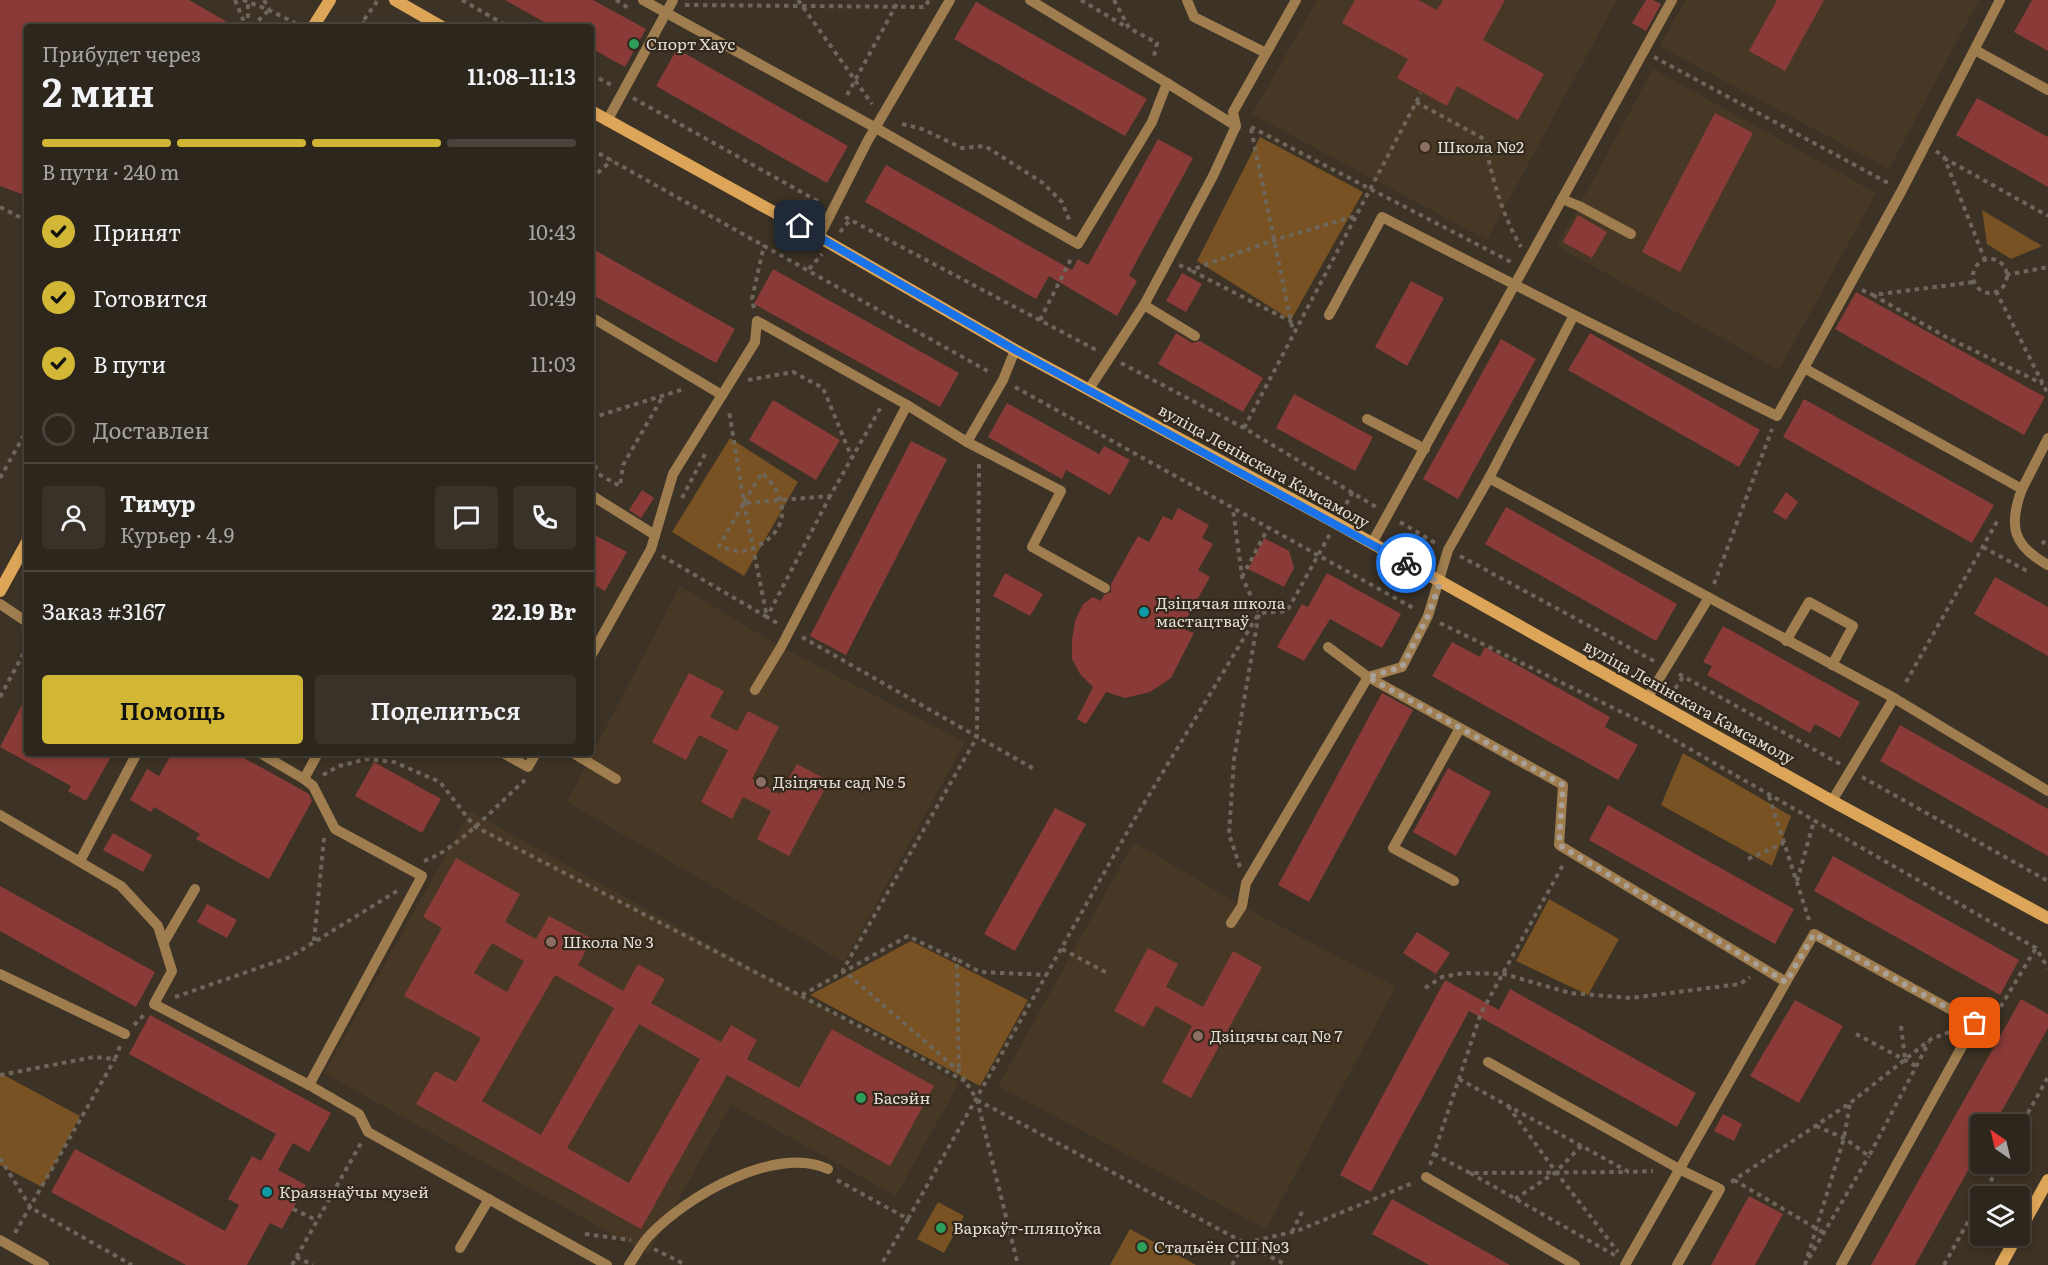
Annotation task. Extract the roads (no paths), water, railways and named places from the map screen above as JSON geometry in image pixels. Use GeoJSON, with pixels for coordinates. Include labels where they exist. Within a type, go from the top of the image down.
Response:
{"type":"FeatureCollection","features":[{"type":"Feature","properties":{"kind":"main road"},"geometry":{"type":"LineString","coordinates":[[315,24],[330,0]]}},
{"type":"Feature","properties":{"kind":"main road"},"geometry":{"type":"LineString","coordinates":[[395,0],[437,24]]}},
{"type":"Feature","properties":{"kind":"main road","name":"вуліца Ленінскага Камсамолу"},"geometry":{"type":"LineString","coordinates":[[594,113],[819,237],[1015,350],[1372,543],[1832,801],[2048,918]]}},
{"type":"Feature","properties":{"kind":"main road"},"geometry":{"type":"LineString","coordinates":[[0,591],[24,547]]}},
{"type":"Feature","properties":{"kind":"main road"},"geometry":{"type":"LineString","coordinates":[[2030,1212],[2048,1180]]}},
{"type":"Feature","properties":{"kind":"main road"},"geometry":{"type":"LineString","coordinates":[[2001,1265],[2011,1246]]}},
{"type":"Feature","properties":{"kind":"lane"},"geometry":{"type":"LineString","coordinates":[[643,0],[876,128],[1078,244],[1152,122],[1167,83]]}},
{"type":"Feature","properties":{"kind":"lane"},"geometry":{"type":"LineString","coordinates":[[819,237],[867,141],[948,3],[935,0]]}},
{"type":"Feature","properties":{"kind":"lane"},"geometry":{"type":"LineString","coordinates":[[1030,0],[1236,126]]}},
{"type":"Feature","properties":{"kind":"lane"},"geometry":{"type":"LineString","coordinates":[[1187,0],[1194,17],[1266,53]]}},
{"type":"Feature","properties":{"kind":"lane"},"geometry":{"type":"LineString","coordinates":[[1089,389],[1143,305],[1168,260],[1236,126],[1233,112],[1296,0]]}},
{"type":"Feature","properties":{"kind":"lane"},"geometry":{"type":"LineString","coordinates":[[1372,543],[1672,0]]}},
{"type":"Feature","properties":{"kind":"lane"},"geometry":{"type":"LineString","coordinates":[[1329,315],[1382,217],[1777,416],[1902,190],[2000,0]]}},
{"type":"Feature","properties":{"kind":"lane"},"geometry":{"type":"LineString","coordinates":[[607,121],[666,13],[678,3]]}},
{"type":"Feature","properties":{"kind":"lane"},"geometry":{"type":"LineString","coordinates":[[1975,51],[2048,90]]}},
{"type":"Feature","properties":{"kind":"lane"},"geometry":{"type":"LineString","coordinates":[[1562,199],[1580,206],[1631,234]]}},
{"type":"Feature","properties":{"kind":"lane"},"geometry":{"type":"LineString","coordinates":[[1143,305],[1195,336]]}},
{"type":"Feature","properties":{"kind":"lane"},"geometry":{"type":"LineString","coordinates":[[1231,923],[1242,906],[1246,883],[1368,677],[1402,667],[1428,616],[1440,583],[1448,550],[1490,478],[1574,315]]}},
{"type":"Feature","properties":{"kind":"lane"},"geometry":{"type":"LineString","coordinates":[[594,319],[722,395]]}},
{"type":"Feature","properties":{"kind":"lane"},"geometry":{"type":"LineString","coordinates":[[594,651],[651,549],[673,474],[755,342],[758,321],[907,405],[967,442],[1061,491],[1032,547],[1105,588]]}},
{"type":"Feature","properties":{"kind":"lane"},"geometry":{"type":"LineString","coordinates":[[967,442],[1003,380],[1015,350]]}},
{"type":"Feature","properties":{"kind":"lane"},"geometry":{"type":"LineString","coordinates":[[1804,368],[2022,489]]}},
{"type":"Feature","properties":{"kind":"lane"},"geometry":{"type":"LineString","coordinates":[[755,690],[907,405]]}},
{"type":"Feature","properties":{"kind":"lane"},"geometry":{"type":"LineString","coordinates":[[1367,419],[1425,449]]}},
{"type":"Feature","properties":{"kind":"lane"},"geometry":{"type":"LineString","coordinates":[[2048,438],[2016,503],[2014,522],[2016,535],[2028,552],[2048,565]]}},
{"type":"Feature","properties":{"kind":"lane"},"geometry":{"type":"LineString","coordinates":[[1490,478],[1894,699],[2048,791]]}},
{"type":"Feature","properties":{"kind":"lane"},"geometry":{"type":"LineString","coordinates":[[594,497],[655,535]]}},
{"type":"Feature","properties":{"kind":"lane"},"geometry":{"type":"LineString","coordinates":[[1648,697],[1708,599]]}},
{"type":"Feature","properties":{"kind":"lane"},"geometry":{"type":"LineString","coordinates":[[1786,641],[1809,602],[1853,626],[1832,665]]}},
{"type":"Feature","properties":{"kind":"lane"},"geometry":{"type":"LineString","coordinates":[[0,604],[24,620]]}},
{"type":"Feature","properties":{"kind":"lane"},"geometry":{"type":"LineString","coordinates":[[1328,647],[1368,677],[1563,785],[1559,845],[1786,982]]}},
{"type":"Feature","properties":{"kind":"lane"},"geometry":{"type":"LineString","coordinates":[[1832,801],[1894,699]]}},
{"type":"Feature","properties":{"kind":"lane"},"geometry":{"type":"LineString","coordinates":[[1454,880],[1393,848],[1460,728]]}},
{"type":"Feature","properties":{"kind":"lane"},"geometry":{"type":"LineString","coordinates":[[80,861],[135,756]]}},
{"type":"Feature","properties":{"kind":"lane"},"geometry":{"type":"LineString","coordinates":[[265,756],[314,786],[335,829],[422,876],[309,1084]]}},
{"type":"Feature","properties":{"kind":"lane"},"geometry":{"type":"LineString","coordinates":[[304,779],[316,756]]}},
{"type":"Feature","properties":{"kind":"lane"},"geometry":{"type":"LineString","coordinates":[[509,756],[528,767],[535,756]]}},
{"type":"Feature","properties":{"kind":"lane"},"geometry":{"type":"LineString","coordinates":[[578,756],[616,779]]}},
{"type":"Feature","properties":{"kind":"lane"},"geometry":{"type":"LineString","coordinates":[[0,815],[121,886],[158,926],[172,971],[154,1004],[309,1084],[359,1114],[368,1132],[607,1265]]}},
{"type":"Feature","properties":{"kind":"lane"},"geometry":{"type":"LineString","coordinates":[[164,942],[195,889]]}},
{"type":"Feature","properties":{"kind":"lane"},"geometry":{"type":"LineString","coordinates":[[1625,1264],[1681,1170],[1814,934],[1975,1023],[1841,1265]]}},
{"type":"Feature","properties":{"kind":"lane"},"geometry":{"type":"LineString","coordinates":[[0,974],[125,1034]]}},
{"type":"Feature","properties":{"kind":"lane"},"geometry":{"type":"LineString","coordinates":[[1488,1062],[1681,1170],[1720,1189],[1677,1265]]}},
{"type":"Feature","properties":{"kind":"lane"},"geometry":{"type":"LineString","coordinates":[[629,1265],[640,1242],[665,1221],[688,1204],[736,1178],[761,1168],[789,1161],[814,1162],[828,1169]]}},
{"type":"Feature","properties":{"kind":"lane"},"geometry":{"type":"LineString","coordinates":[[1426,1178],[1575,1265]]}},
{"type":"Feature","properties":{"kind":"lane"},"geometry":{"type":"LineString","coordinates":[[460,1248],[489,1199]]}},
{"type":"Feature","properties":{"kind":"lane"},"geometry":{"type":"LineString","coordinates":[[4,1242],[44,1265]]}},
{"type":"Feature","properties":{"kind":"place","name":"Спорт Хаус"},"geometry":{"type":"Point","coordinates":[634,44]}},
{"type":"Feature","properties":{"kind":"place","name":"Школа №2"},"geometry":{"type":"Point","coordinates":[1425,147]}},
{"type":"Feature","properties":{"kind":"place","name":"Дзіцячая школа мастацтваў"},"geometry":{"type":"Point","coordinates":[1144,612]}},
{"type":"Feature","properties":{"kind":"place","name":"Дзіцячы сад № 5"},"geometry":{"type":"Point","coordinates":[761,782]}},
{"type":"Feature","properties":{"kind":"place","name":"Школа № 3"},"geometry":{"type":"Point","coordinates":[551,942]}},
{"type":"Feature","properties":{"kind":"place","name":"Дзіцячы сад № 7"},"geometry":{"type":"Point","coordinates":[1198,1036]}},
{"type":"Feature","properties":{"kind":"place","name":"Басэйн"},"geometry":{"type":"Point","coordinates":[861,1098]}},
{"type":"Feature","properties":{"kind":"place","name":"Краязнаўчы музей"},"geometry":{"type":"Point","coordinates":[267,1192]}},
{"type":"Feature","properties":{"kind":"place","name":"Варкаўт-пляцоўка"},"geometry":{"type":"Point","coordinates":[941,1228]}},
{"type":"Feature","properties":{"kind":"place","name":"Стадыён СШ №3"},"geometry":{"type":"Point","coordinates":[1142,1247]}}]}
